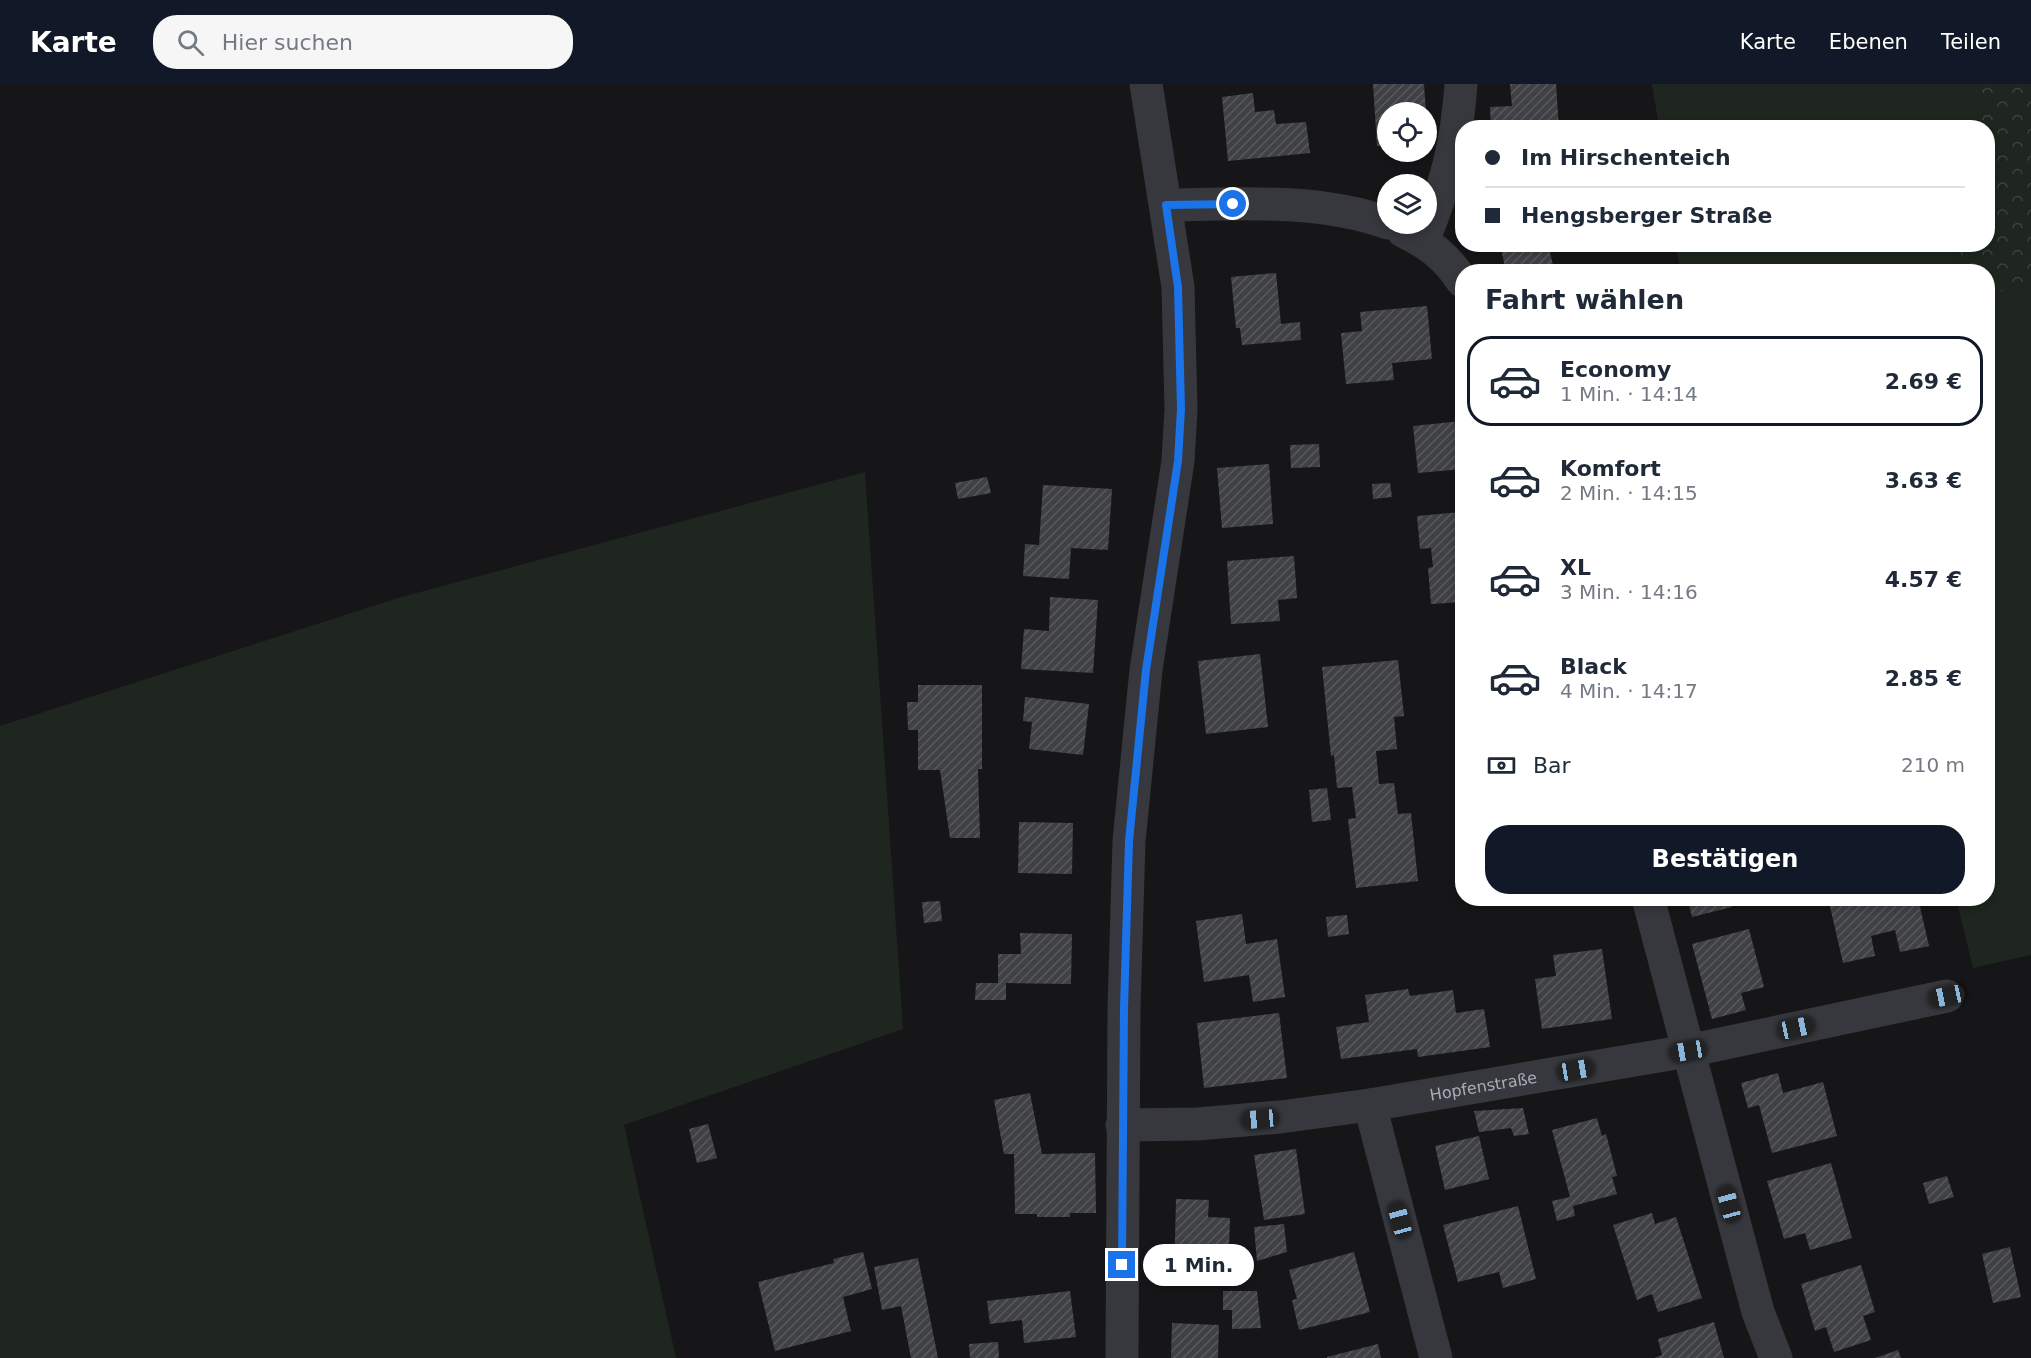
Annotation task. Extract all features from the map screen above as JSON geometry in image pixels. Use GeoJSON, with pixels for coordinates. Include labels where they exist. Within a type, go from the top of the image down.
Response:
{"type":"FeatureCollection","features":[{"type":"Feature","properties":{"kind":"street"},"geometry":{"type":"LineString","coordinates":[[1122,1358],[1122,1125],[1129,841],[1146,670],[1178,461],[1181,409],[1178,287],[1146,84]]}},
{"type":"Feature","properties":{"kind":"street"},"geometry":{"type":"LineString","coordinates":[[1458,120],[1461,84]]}},
{"type":"Feature","properties":{"kind":"street"},"geometry":{"type":"LineString","coordinates":[[1424,240],[1452,160],[1455,142]]}},
{"type":"Feature","properties":{"kind":"street"},"geometry":{"type":"LineString","coordinates":[[1166,205],[1300,205],[1377,221]]}},
{"type":"Feature","properties":{"kind":"street"},"geometry":{"type":"LineString","coordinates":[[1410,234],[1424,240],[1455,270]]}},
{"type":"Feature","properties":{"kind":"street"},"geometry":{"type":"LineString","coordinates":[[1650,906],[1758,1312],[1776,1358]]}},
{"type":"Feature","properties":{"kind":"street","name":"Hopfenstraße"},"geometry":{"type":"LineString","coordinates":[[1122,1125],[1210,1123],[1280,1117],[1370,1105],[1688,1051],[1947,996]]}},
{"type":"Feature","properties":{"kind":"street"},"geometry":{"type":"LineString","coordinates":[[1370,1105],[1436,1358]]}},
{"type":"Feature","properties":{"kind":"green space"},"geometry":{"type":"Polygon","coordinates":[[[1652,84],[1983,84],[1977,120],[1658,120],[1652,84]]]}},
{"type":"Feature","properties":{"kind":"green space"},"geometry":{"type":"Polygon","coordinates":[[[1983,84],[2031,84],[2031,285],[1995,293],[1995,264],[1953,264],[1956,252],[1995,252],[1995,120],[1977,120],[1983,84]]]}},
{"type":"Feature","properties":{"kind":"green space"},"geometry":{"type":"Polygon","coordinates":[[[1677,252],[1956,252],[1953,264],[1679,264],[1677,252]]]}},
{"type":"Feature","properties":{"kind":"green space"},"geometry":{"type":"Polygon","coordinates":[[[2031,285],[2031,955],[1973,968],[1958,906],[1995,906],[1995,293],[2031,285]]]}},
{"type":"Feature","properties":{"kind":"green space"},"geometry":{"type":"Polygon","coordinates":[[[865,472],[903,1029],[624,1125],[676,1358],[0,1358],[0,726],[398,598],[865,472]]]}},
{"type":"Feature","properties":{"kind":"building"},"geometry":{"type":"Polygon","coordinates":[[[1373,84],[1424,84],[1425,102],[1377,102],[1377,146],[1373,84]]]}},
{"type":"Feature","properties":{"kind":"building"},"geometry":{"type":"Polygon","coordinates":[[[1510,84],[1556,84],[1558,120],[1491,120],[1490,107],[1512,106],[1510,84]]]}},
{"type":"Feature","properties":{"kind":"building"},"geometry":{"type":"Polygon","coordinates":[[[1253,93],[1255,112],[1274,110],[1276,124],[1306,122],[1310,153],[1228,161],[1222,97],[1253,93]]]}},
{"type":"Feature","properties":{"kind":"building"},"geometry":{"type":"Polygon","coordinates":[[[1502,252],[1550,252],[1553,264],[1504,264],[1502,252]]]}},
{"type":"Feature","properties":{"kind":"building"},"geometry":{"type":"Polygon","coordinates":[[[1276,273],[1281,324],[1300,322],[1301,340],[1242,345],[1240,328],[1236,328],[1231,277],[1276,273]]]}},
{"type":"Feature","properties":{"kind":"building"},"geometry":{"type":"Polygon","coordinates":[[[1427,306],[1432,359],[1392,363],[1394,380],[1346,384],[1341,333],[1362,331],[1360,312],[1427,306]]]}},
{"type":"Feature","properties":{"kind":"building"},"geometry":{"type":"Polygon","coordinates":[[[1455,422],[1455,470],[1418,473],[1413,426],[1455,422]]]}},
{"type":"Feature","properties":{"kind":"building"},"geometry":{"type":"Polygon","coordinates":[[[1319,444],[1320,467],[1291,468],[1290,445],[1319,444]]]}},
{"type":"Feature","properties":{"kind":"building"},"geometry":{"type":"Polygon","coordinates":[[[1269,464],[1273,524],[1222,528],[1217,468],[1269,464]]]}},
{"type":"Feature","properties":{"kind":"building"},"geometry":{"type":"Polygon","coordinates":[[[987,477],[991,493],[958,499],[955,483],[987,477]]]}},
{"type":"Feature","properties":{"kind":"building"},"geometry":{"type":"Polygon","coordinates":[[[1390,483],[1392,497],[1373,499],[1372,484],[1390,483]]]}},
{"type":"Feature","properties":{"kind":"building"},"geometry":{"type":"Polygon","coordinates":[[[1043,485],[1112,489],[1108,550],[1071,548],[1069,579],[1023,576],[1025,544],[1039,545],[1043,485]]]}},
{"type":"Feature","properties":{"kind":"building"},"geometry":{"type":"Polygon","coordinates":[[[1455,513],[1455,602],[1431,604],[1428,568],[1433,567],[1431,548],[1420,549],[1417,516],[1455,513]]]}},
{"type":"Feature","properties":{"kind":"building"},"geometry":{"type":"Polygon","coordinates":[[[1294,556],[1297,598],[1278,600],[1280,621],[1231,624],[1227,561],[1294,556]]]}},
{"type":"Feature","properties":{"kind":"building"},"geometry":{"type":"Polygon","coordinates":[[[1050,597],[1098,600],[1093,673],[1021,669],[1024,629],[1049,631],[1050,597]]]}},
{"type":"Feature","properties":{"kind":"building"},"geometry":{"type":"Polygon","coordinates":[[[1260,654],[1268,727],[1206,734],[1198,661],[1260,654]]]}},
{"type":"Feature","properties":{"kind":"building"},"geometry":{"type":"Polygon","coordinates":[[[1398,660],[1404,716],[1394,717],[1397,749],[1376,751],[1379,784],[1394,783],[1398,814],[1411,813],[1418,881],[1356,888],[1348,819],[1356,818],[1352,787],[1337,788],[1334,755],[1331,756],[1322,667],[1398,660]]]}},
{"type":"Feature","properties":{"kind":"building"},"geometry":{"type":"Polygon","coordinates":[[[918,685],[982,685],[982,769],[978,769],[980,838],[950,838],[940,770],[918,770],[918,730],[908,730],[907,702],[918,702],[918,685]]]}},
{"type":"Feature","properties":{"kind":"building"},"geometry":{"type":"Polygon","coordinates":[[[1025,697],[1089,704],[1083,755],[1029,749],[1032,722],[1023,721],[1025,697]]]}},
{"type":"Feature","properties":{"kind":"building"},"geometry":{"type":"Polygon","coordinates":[[[1327,788],[1331,820],[1312,822],[1309,790],[1327,788]]]}},
{"type":"Feature","properties":{"kind":"building"},"geometry":{"type":"Polygon","coordinates":[[[1019,822],[1073,823],[1072,874],[1018,873],[1019,822]]]}},
{"type":"Feature","properties":{"kind":"building"},"geometry":{"type":"Polygon","coordinates":[[[940,901],[942,921],[924,923],[922,902],[940,901]]]}},
{"type":"Feature","properties":{"kind":"building"},"geometry":{"type":"Polygon","coordinates":[[[1689,906],[1732,906],[1732,907],[1692,917],[1689,906]]]}},
{"type":"Feature","properties":{"kind":"building"},"geometry":{"type":"Polygon","coordinates":[[[1830,906],[1920,906],[1929,946],[1900,952],[1895,930],[1871,936],[1875,956],[1843,963],[1830,906]]]}},
{"type":"Feature","properties":{"kind":"building"},"geometry":{"type":"Polygon","coordinates":[[[1242,914],[1246,944],[1277,939],[1285,997],[1253,1002],[1249,975],[1204,982],[1196,921],[1242,914]]]}},
{"type":"Feature","properties":{"kind":"building"},"geometry":{"type":"Polygon","coordinates":[[[1347,915],[1349,934],[1328,937],[1326,917],[1347,915]]]}},
{"type":"Feature","properties":{"kind":"building"},"geometry":{"type":"Polygon","coordinates":[[[1749,929],[1764,987],[1741,993],[1746,1010],[1712,1019],[1692,944],[1749,929]]]}},
{"type":"Feature","properties":{"kind":"building"},"geometry":{"type":"Polygon","coordinates":[[[1020,933],[1072,934],[1071,984],[1006,983],[1006,1000],[975,1000],[976,983],[998,983],[998,954],[1021,954],[1020,933]]]}},
{"type":"Feature","properties":{"kind":"building"},"geometry":{"type":"Polygon","coordinates":[[[1602,949],[1612,1019],[1542,1029],[1535,979],[1556,976],[1553,955],[1602,949]]]}},
{"type":"Feature","properties":{"kind":"building"},"geometry":{"type":"Polygon","coordinates":[[[1408,989],[1410,996],[1453,990],[1456,1013],[1484,1009],[1490,1047],[1418,1057],[1417,1049],[1341,1059],[1336,1027],[1369,1022],[1365,995],[1408,989]]]}},
{"type":"Feature","properties":{"kind":"building"},"geometry":{"type":"Polygon","coordinates":[[[1279,1013],[1287,1078],[1204,1088],[1197,1023],[1279,1013]]]}},
{"type":"Feature","properties":{"kind":"building"},"geometry":{"type":"Polygon","coordinates":[[[1778,1073],[1783,1093],[1823,1082],[1837,1136],[1772,1153],[1759,1105],[1748,1108],[1741,1083],[1778,1073]]]}},
{"type":"Feature","properties":{"kind":"building"},"geometry":{"type":"Polygon","coordinates":[[[1030,1093],[1042,1154],[1095,1153],[1096,1213],[1070,1213],[1070,1217],[1015,1214],[1014,1154],[1004,1154],[994,1100],[1030,1093]]]}},
{"type":"Feature","properties":{"kind":"building"},"geometry":{"type":"Polygon","coordinates":[[[1523,1108],[1529,1134],[1514,1136],[1511,1128],[1479,1132],[1474,1111],[1523,1108]]]}},
{"type":"Feature","properties":{"kind":"building"},"geometry":{"type":"Polygon","coordinates":[[[1597,1118],[1602,1136],[1606,1134],[1617,1176],[1612,1177],[1617,1194],[1573,1206],[1575,1216],[1557,1221],[1552,1201],[1570,1197],[1552,1130],[1597,1118]]]}},
{"type":"Feature","properties":{"kind":"building"},"geometry":{"type":"Polygon","coordinates":[[[708,1124],[717,1158],[697,1163],[689,1129],[708,1124]]]}},
{"type":"Feature","properties":{"kind":"building"},"geometry":{"type":"Polygon","coordinates":[[[1479,1136],[1489,1179],[1445,1190],[1435,1146],[1479,1136]]]}},
{"type":"Feature","properties":{"kind":"building"},"geometry":{"type":"Polygon","coordinates":[[[1296,1149],[1305,1214],[1264,1220],[1254,1155],[1296,1149]]]}},
{"type":"Feature","properties":{"kind":"building"},"geometry":{"type":"Polygon","coordinates":[[[1831,1163],[1852,1238],[1810,1250],[1805,1233],[1784,1239],[1767,1181],[1831,1163]]]}},
{"type":"Feature","properties":{"kind":"building"},"geometry":{"type":"Polygon","coordinates":[[[1947,1176],[1954,1197],[1929,1204],[1923,1183],[1947,1176]]]}},
{"type":"Feature","properties":{"kind":"building"},"geometry":{"type":"Polygon","coordinates":[[[1176,1199],[1209,1200],[1208,1217],[1230,1218],[1228,1280],[1174,1279],[1176,1199]]]}},
{"type":"Feature","properties":{"kind":"building"},"geometry":{"type":"Polygon","coordinates":[[[1518,1206],[1536,1279],[1503,1288],[1499,1272],[1458,1282],[1443,1225],[1518,1206]]]}},
{"type":"Feature","properties":{"kind":"building"},"geometry":{"type":"Polygon","coordinates":[[[1652,1213],[1655,1224],[1676,1217],[1702,1298],[1658,1312],[1652,1294],[1637,1300],[1613,1225],[1652,1213]]]}},
{"type":"Feature","properties":{"kind":"building"},"geometry":{"type":"Polygon","coordinates":[[[1284,1224],[1287,1252],[1257,1261],[1254,1227],[1284,1224]]]}},
{"type":"Feature","properties":{"kind":"building"},"geometry":{"type":"Polygon","coordinates":[[[2010,1247],[2021,1297],[1993,1303],[1982,1254],[2010,1247]]]}},
{"type":"Feature","properties":{"kind":"building"},"geometry":{"type":"Polygon","coordinates":[[[863,1252],[872,1289],[843,1297],[851,1331],[775,1351],[758,1282],[834,1263],[833,1259],[863,1252]]]}},
{"type":"Feature","properties":{"kind":"building"},"geometry":{"type":"Polygon","coordinates":[[[1354,1252],[1370,1312],[1299,1330],[1292,1300],[1297,1299],[1289,1270],[1354,1252]]]}},
{"type":"Feature","properties":{"kind":"building"},"geometry":{"type":"Polygon","coordinates":[[[918,1258],[938,1358],[911,1358],[901,1306],[882,1310],[874,1267],[918,1258]]]}},
{"type":"Feature","properties":{"kind":"building"},"geometry":{"type":"Polygon","coordinates":[[[1861,1265],[1875,1312],[1863,1316],[1871,1340],[1834,1352],[1826,1327],[1815,1331],[1801,1284],[1861,1265]]]}},
{"type":"Feature","properties":{"kind":"building"},"geometry":{"type":"Polygon","coordinates":[[[1070,1291],[1076,1337],[1024,1343],[1022,1320],[990,1324],[987,1301],[1070,1291]]]}},
{"type":"Feature","properties":{"kind":"building"},"geometry":{"type":"Polygon","coordinates":[[[1223,1291],[1257,1291],[1261,1328],[1232,1329],[1232,1310],[1223,1310],[1223,1291]]]}},
{"type":"Feature","properties":{"kind":"building"},"geometry":{"type":"Polygon","coordinates":[[[1714,1322],[1724,1358],[1654,1358],[1662,1355],[1658,1339],[1714,1322]]]}},
{"type":"Feature","properties":{"kind":"building"},"geometry":{"type":"Polygon","coordinates":[[[1172,1323],[1219,1325],[1218,1358],[1171,1358],[1172,1323]]]}},
{"type":"Feature","properties":{"kind":"building"},"geometry":{"type":"Polygon","coordinates":[[[998,1342],[999,1358],[970,1358],[969,1344],[998,1342]]]}},
{"type":"Feature","properties":{"kind":"building"},"geometry":{"type":"Polygon","coordinates":[[[1378,1344],[1381,1358],[1327,1358],[1327,1357],[1378,1344]]]}},
{"type":"Feature","properties":{"kind":"building"},"geometry":{"type":"Polygon","coordinates":[[[1898,1350],[1901,1358],[1875,1358],[1898,1350]]]}},
{"type":"Feature","properties":{"kind":"route"},"geometry":{"type":"LineString","coordinates":[[1122,1265],[1122,1125],[1129,841],[1146,670],[1178,461],[1181,409],[1178,287],[1166,205],[1233,204]]}}]}
